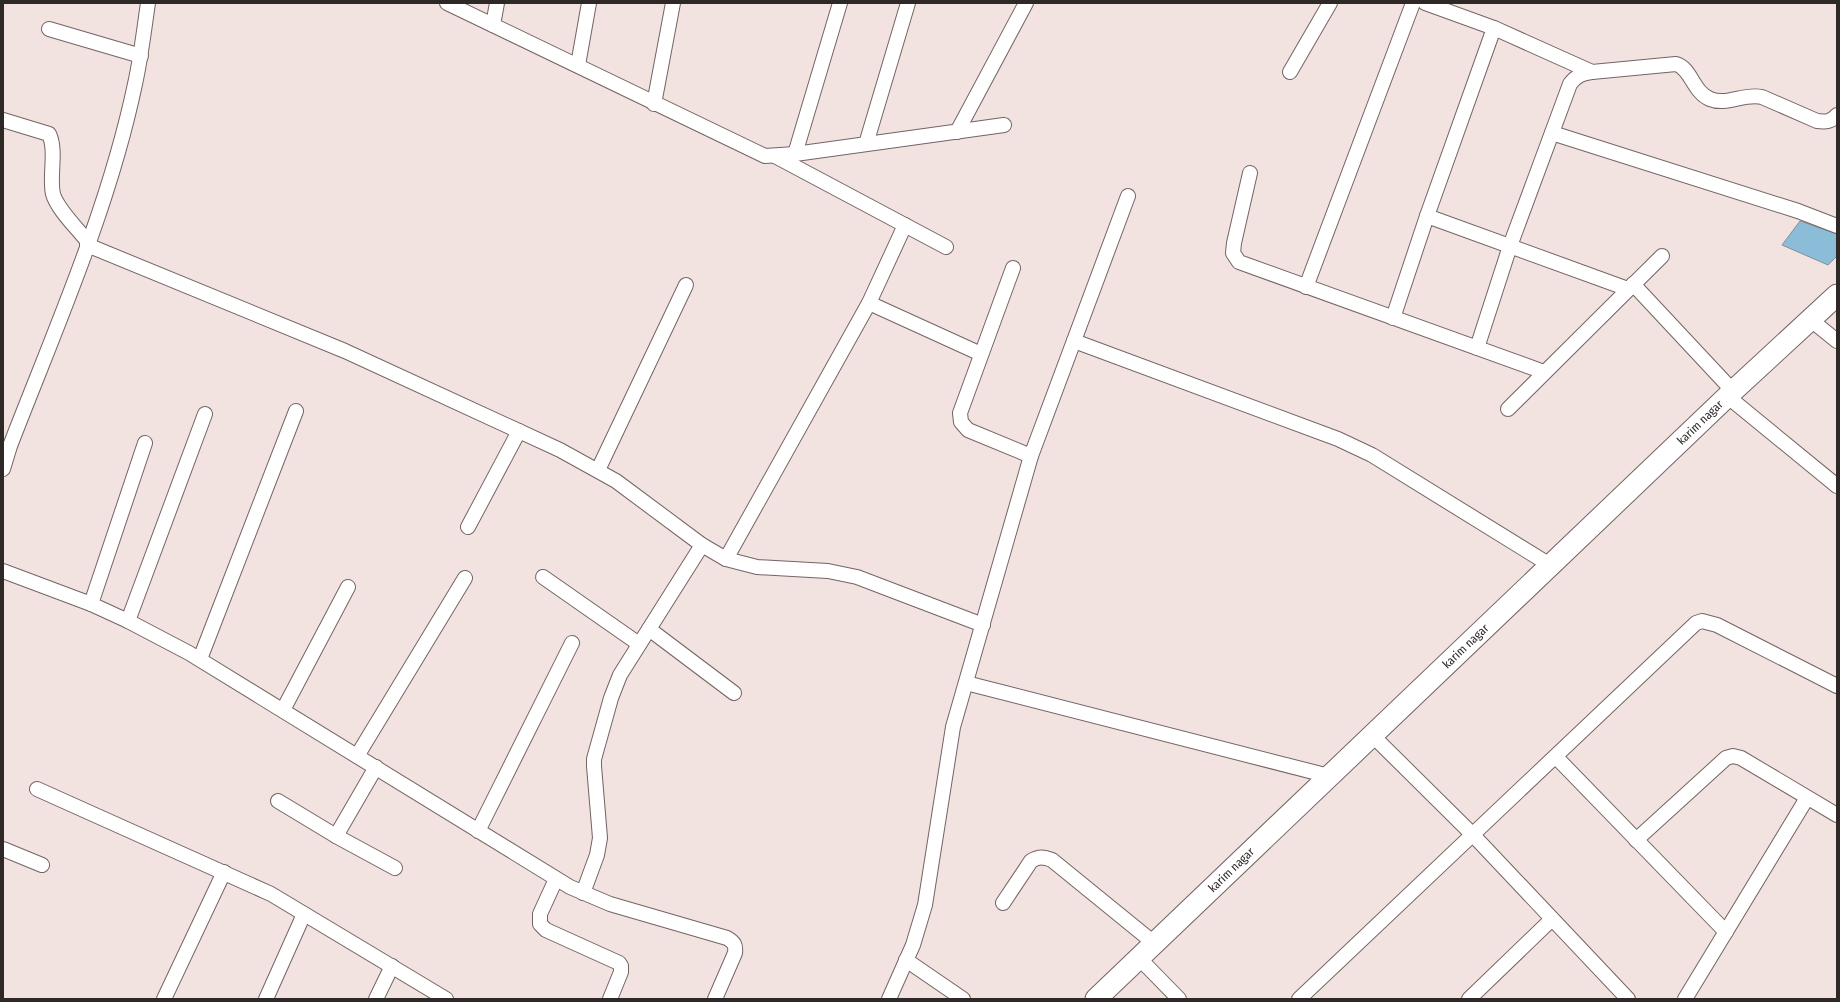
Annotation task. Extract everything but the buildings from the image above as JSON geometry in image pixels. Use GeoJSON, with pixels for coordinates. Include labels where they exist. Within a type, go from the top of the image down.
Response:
{"type":"FeatureCollection","features":[{"type":"Feature","properties":{"kind":"street"},"geometry":{"type":"LineString","coordinates":[[4,462],[88,243],[111,176],[125,126],[141,56],[148,3]]}},
{"type":"Feature","properties":{"kind":"street"},"geometry":{"type":"LineString","coordinates":[[447,3],[759,154],[775,156],[795,154],[1004,125]]}},
{"type":"Feature","properties":{"kind":"street"},"geometry":{"type":"LineString","coordinates":[[493,25],[497,3]]}},
{"type":"Feature","properties":{"kind":"street"},"geometry":{"type":"LineString","coordinates":[[578,66],[589,3]]}},
{"type":"Feature","properties":{"kind":"street"},"geometry":{"type":"LineString","coordinates":[[654,104],[673,3]]}},
{"type":"Feature","properties":{"kind":"street"},"geometry":{"type":"LineString","coordinates":[[795,154],[840,3]]}},
{"type":"Feature","properties":{"kind":"street"},"geometry":{"type":"LineString","coordinates":[[866,144],[908,3]]}},
{"type":"Feature","properties":{"kind":"street"},"geometry":{"type":"LineString","coordinates":[[957,132],[1026,3]]}},
{"type":"Feature","properties":{"kind":"street"},"geometry":{"type":"LineString","coordinates":[[1290,72],[1330,3]]}},
{"type":"Feature","properties":{"kind":"street"},"geometry":{"type":"LineString","coordinates":[[1306,287],[1413,3]]}},
{"type":"Feature","properties":{"kind":"street"},"geometry":{"type":"LineString","coordinates":[[1425,3],[1494,28],[1592,72]]}},
{"type":"Feature","properties":{"kind":"street"},"geometry":{"type":"LineString","coordinates":[[1393,318],[1427,216],[1494,28]]}},
{"type":"Feature","properties":{"kind":"street"},"geometry":{"type":"LineString","coordinates":[[49,29],[141,56]]}},
{"type":"Feature","properties":{"kind":"street"},"geometry":{"type":"LineString","coordinates":[[1477,348],[1510,246],[1570,84],[1575,77],[1583,73],[1676,64],[1685,68],[1700,92],[1709,99],[1720,102],[1754,95],[1762,97],[1817,121],[1826,122],[1833,120],[1837,115]]}},
{"type":"Feature","properties":{"kind":"street"},"geometry":{"type":"LineString","coordinates":[[3,120],[49,134],[51,141],[52,184],[55,198],[88,243],[317,339],[520,431],[598,470],[702,545],[726,559],[757,567],[843,573],[983,625]]}},
{"type":"Feature","properties":{"kind":"street"},"geometry":{"type":"LineString","coordinates":[[1552,133],[1798,211],[1837,226]]}},
{"type":"Feature","properties":{"kind":"street"},"geometry":{"type":"LineString","coordinates":[[775,156],[946,247]]}},
{"type":"Feature","properties":{"kind":"street"},"geometry":{"type":"LineString","coordinates":[[1250,174],[1234,243],[1233,253],[1239,262],[1544,372]]}},
{"type":"Feature","properties":{"kind":"street"},"geometry":{"type":"LineString","coordinates":[[889,999],[915,938],[925,905],[950,744],[1031,456],[1128,196]]}},
{"type":"Feature","properties":{"kind":"street"},"geometry":{"type":"LineString","coordinates":[[1427,216],[1631,287],[1730,394],[1837,486]]}},
{"type":"Feature","properties":{"kind":"street"},"geometry":{"type":"LineString","coordinates":[[726,559],[869,302],[905,225]]}},
{"type":"Feature","properties":{"kind":"street"},"geometry":{"type":"LineString","coordinates":[[1508,409],[1662,256]]}},
{"type":"Feature","properties":{"kind":"street"},"geometry":{"type":"LineString","coordinates":[[1012,268],[960,412],[961,422],[968,430],[1031,456]]}},
{"type":"Feature","properties":{"kind":"street"},"geometry":{"type":"LineString","coordinates":[[598,470],[686,285]]}},
{"type":"Feature","properties":{"kind":"street","name":"karim nagar"},"geometry":{"type":"LineString","coordinates":[[1096,999],[1550,565],[1730,394],[1837,295]]}},
{"type":"Feature","properties":{"kind":"street"},"geometry":{"type":"LineString","coordinates":[[869,302],[981,354]]}},
{"type":"Feature","properties":{"kind":"street"},"geometry":{"type":"LineString","coordinates":[[1811,320],[1837,341]]}},
{"type":"Feature","properties":{"kind":"street"},"geometry":{"type":"LineString","coordinates":[[1074,341],[1331,436],[1372,455],[1550,565]]}},
{"type":"Feature","properties":{"kind":"street"},"geometry":{"type":"LineString","coordinates":[[200,659],[296,411]]}},
{"type":"Feature","properties":{"kind":"street"},"geometry":{"type":"LineString","coordinates":[[128,621],[204,414]]}},
{"type":"Feature","properties":{"kind":"street"},"geometry":{"type":"LineString","coordinates":[[468,527],[520,431]]}},
{"type":"Feature","properties":{"kind":"street"},"geometry":{"type":"LineString","coordinates":[[91,604],[145,443]]}},
{"type":"Feature","properties":{"kind":"street"},"geometry":{"type":"LineString","coordinates":[[583,893],[597,855],[600,838],[594,759],[616,683],[702,545]]}},
{"type":"Feature","properties":{"kind":"street"},"geometry":{"type":"LineString","coordinates":[[3,571],[91,604],[128,621],[200,659],[556,879],[583,893],[610,904],[719,935],[733,942],[736,947],[735,953],[715,999]]}},
{"type":"Feature","properties":{"kind":"street"},"geometry":{"type":"LineString","coordinates":[[543,577],[640,644]]}},
{"type":"Feature","properties":{"kind":"street"},"geometry":{"type":"LineString","coordinates":[[357,756],[465,578]]}},
{"type":"Feature","properties":{"kind":"street"},"geometry":{"type":"LineString","coordinates":[[284,710],[348,587]]}},
{"type":"Feature","properties":{"kind":"street"},"geometry":{"type":"LineString","coordinates":[[1300,999],[1696,623],[1702,621],[1717,625],[1837,686]]}},
{"type":"Feature","properties":{"kind":"street"},"geometry":{"type":"LineString","coordinates":[[649,629],[734,693]]}},
{"type":"Feature","properties":{"kind":"street"},"geometry":{"type":"LineString","coordinates":[[478,831],[572,643]]}},
{"type":"Feature","properties":{"kind":"street"},"geometry":{"type":"LineString","coordinates":[[966,683],[1329,776]]}},
{"type":"Feature","properties":{"kind":"street"},"geometry":{"type":"LineString","coordinates":[[1372,735],[1473,835],[1628,999]]}},
{"type":"Feature","properties":{"kind":"street"},"geometry":{"type":"LineString","coordinates":[[1636,840],[1726,758],[1733,756],[1741,758],[1837,815]]}},
{"type":"Feature","properties":{"kind":"street"},"geometry":{"type":"LineString","coordinates":[[1556,757],[1726,932]]}},
{"type":"Feature","properties":{"kind":"street"},"geometry":{"type":"LineString","coordinates":[[336,836],[376,767]]}},
{"type":"Feature","properties":{"kind":"street"},"geometry":{"type":"LineString","coordinates":[[37,789],[264,890],[446,999]]}},
{"type":"Feature","properties":{"kind":"street"},"geometry":{"type":"LineString","coordinates":[[1685,999],[1807,798]]}},
{"type":"Feature","properties":{"kind":"street"},"geometry":{"type":"LineString","coordinates":[[278,801],[336,836],[395,868]]}},
{"type":"Feature","properties":{"kind":"street"},"geometry":{"type":"LineString","coordinates":[[3,848],[42,865]]}},
{"type":"Feature","properties":{"kind":"street"},"geometry":{"type":"LineString","coordinates":[[1003,903],[1031,861],[1037,857],[1044,857],[1052,860],[1154,944]]}},
{"type":"Feature","properties":{"kind":"street"},"geometry":{"type":"LineString","coordinates":[[164,999],[224,872]]}},
{"type":"Feature","properties":{"kind":"street"},"geometry":{"type":"LineString","coordinates":[[556,879],[540,914],[540,924],[546,930],[622,966],[622,972],[610,999]]}},
{"type":"Feature","properties":{"kind":"street"},"geometry":{"type":"LineString","coordinates":[[266,999],[304,914]]}},
{"type":"Feature","properties":{"kind":"street"},"geometry":{"type":"LineString","coordinates":[[1469,999],[1552,919]]}},
{"type":"Feature","properties":{"kind":"street"},"geometry":{"type":"LineString","coordinates":[[1138,958],[1180,999]]}},
{"type":"Feature","properties":{"kind":"street"},"geometry":{"type":"LineString","coordinates":[[906,960],[964,999]]}},
{"type":"Feature","properties":{"kind":"street"},"geometry":{"type":"LineString","coordinates":[[376,999],[392,966]]}}]}
